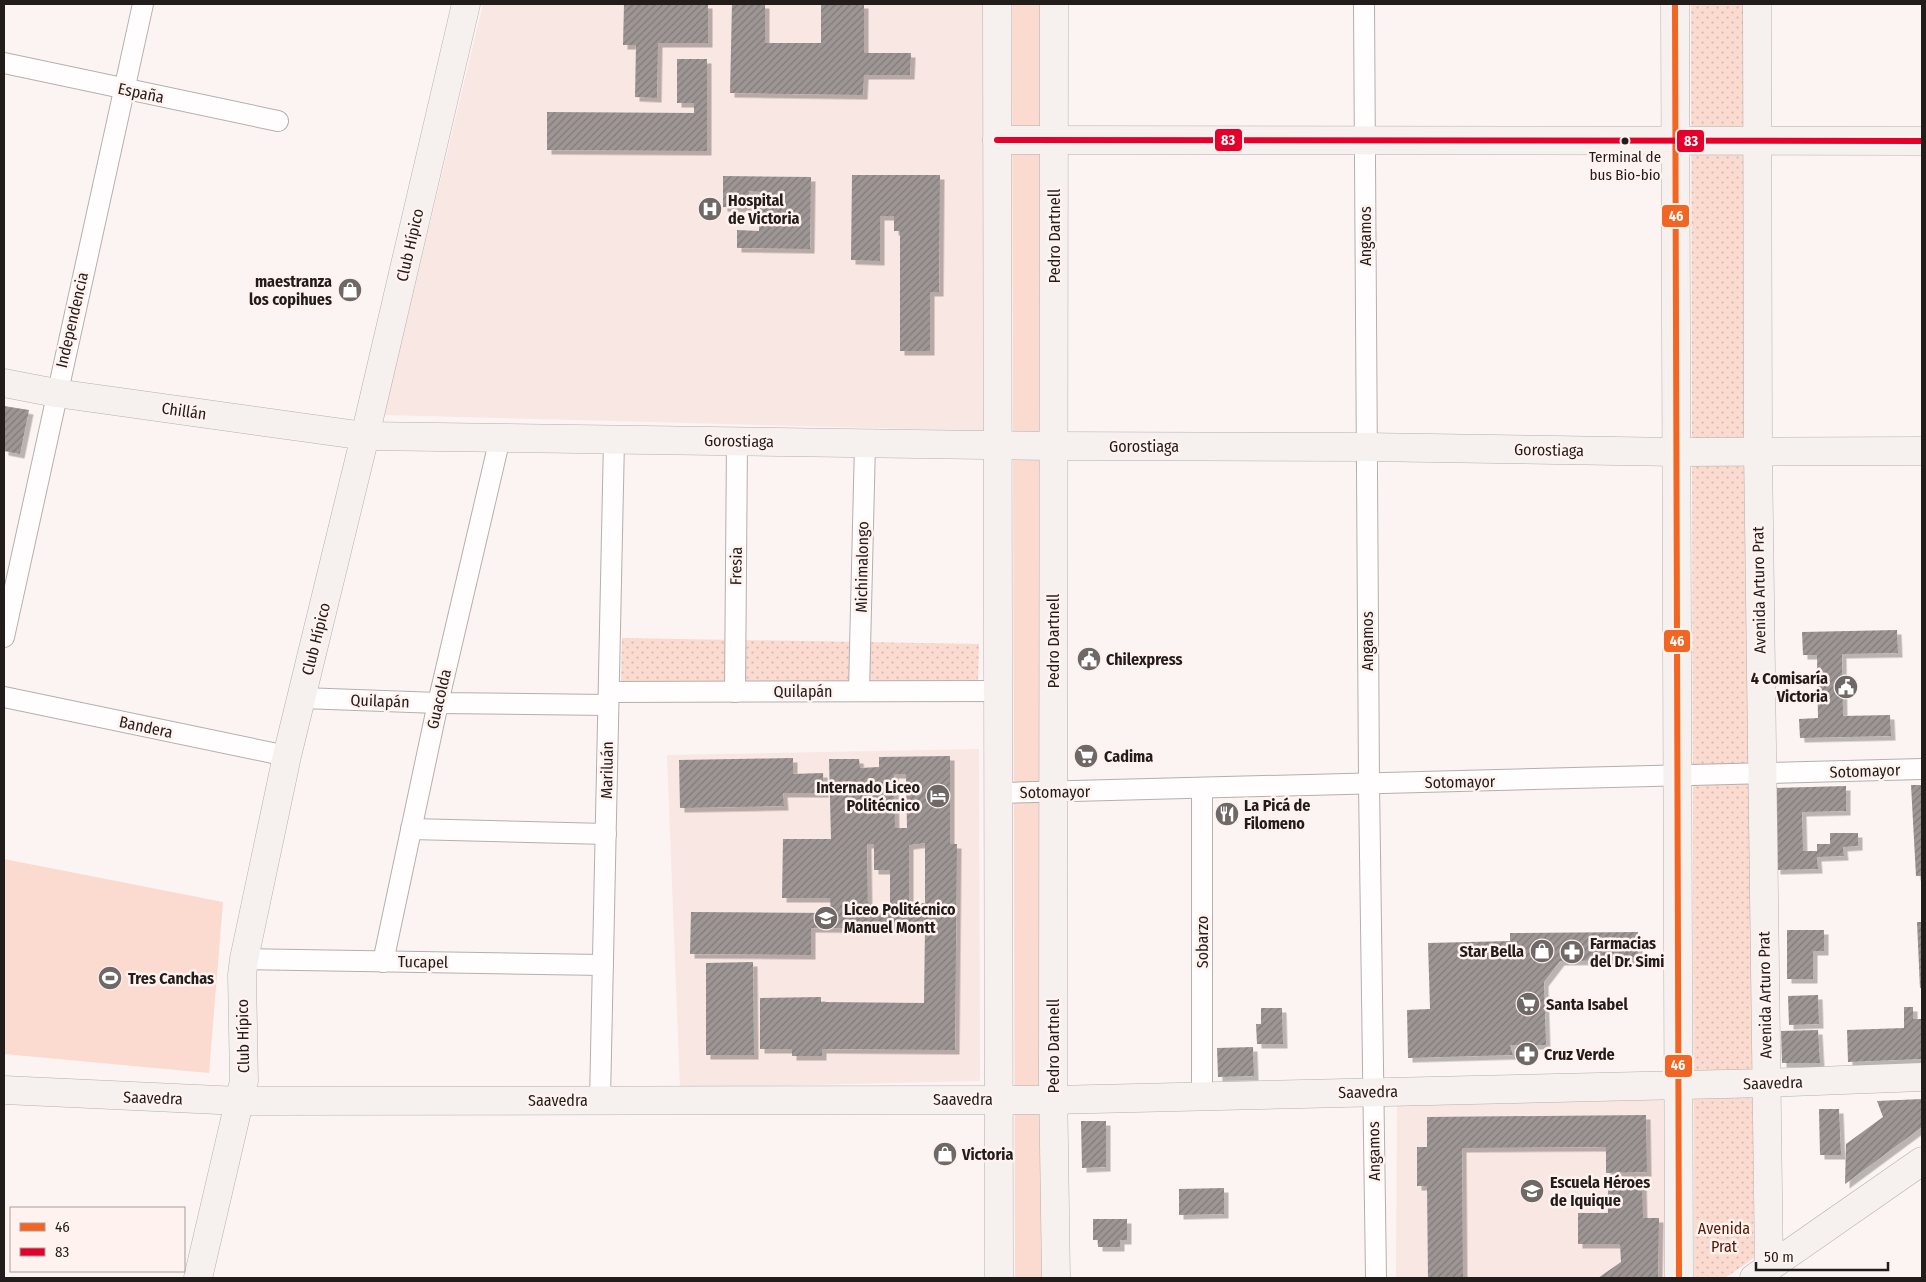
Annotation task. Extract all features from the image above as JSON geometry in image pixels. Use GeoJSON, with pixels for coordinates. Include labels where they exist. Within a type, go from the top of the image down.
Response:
{"type":"FeatureCollection","features":[{"type":"Feature","properties":{"kind":"street","name":"Independencia"},"geometry":{"type":"LineString","coordinates":[[4,637],[142,4]]}},
{"type":"Feature","properties":{"kind":"street","name":"Club Hípico"},"geometry":{"type":"LineString","coordinates":[[198,1278],[240,1101],[244,1074],[242,975],[244,959],[288,756],[466,4]]}},
{"type":"Feature","properties":{"kind":"street"},"geometry":{"type":"LineString","coordinates":[[997,4],[999,1278]]}},
{"type":"Feature","properties":{"kind":"street","name":"Pedro Dartnell"},"geometry":{"type":"LineString","coordinates":[[1054,4],[1053,1100],[1056,1278]]}},
{"type":"Feature","properties":{"kind":"street","name":"Angamos"},"geometry":{"type":"LineString","coordinates":[[1364,4],[1368,784],[1376,1278]]}},
{"type":"Feature","properties":{"kind":"street"},"geometry":{"type":"LineString","coordinates":[[1675,4],[1679,1278]]}},
{"type":"Feature","properties":{"kind":"street","name":"Avenida Arturo Prat"},"geometry":{"type":"LineString","coordinates":[[1757,4],[1761,774],[1767,1083],[1761,1273]]}},
{"type":"Feature","properties":{"kind":"street","name":"España"},"geometry":{"type":"LineString","coordinates":[[4,63],[278,121]]}},
{"type":"Feature","properties":{"kind":"street"},"geometry":{"type":"LineString","coordinates":[[997,140],[1922,141]]}},
{"type":"Feature","properties":{"kind":"street","name":"Chillán"},"geometry":{"type":"LineString","coordinates":[[4,383],[56,393],[365,436]]}},
{"type":"Feature","properties":{"kind":"street","name":"Gorostiaga"},"geometry":{"type":"LineString","coordinates":[[365,436],[1053,446],[1366,447],[1677,452],[1758,450],[1922,451]]}},
{"type":"Feature","properties":{"kind":"street","name":"Guacolda"},"geometry":{"type":"LineString","coordinates":[[383,962],[438,703],[500,438]]}},
{"type":"Feature","properties":{"kind":"street","name":"Mariluán"},"geometry":{"type":"LineString","coordinates":[[600,1100],[614,440]]}},
{"type":"Feature","properties":{"kind":"street","name":"Fresia"},"geometry":{"type":"LineString","coordinates":[[735,692],[737,441]]}},
{"type":"Feature","properties":{"kind":"street","name":"Michimalongo"},"geometry":{"type":"LineString","coordinates":[[860,691],[865,443]]}},
{"type":"Feature","properties":{"kind":"street","name":"Quilapán"},"geometry":{"type":"LineString","coordinates":[[302,698],[438,703],[609,699],[735,692],[998,690]]}},
{"type":"Feature","properties":{"kind":"street","name":"Bandera"},"geometry":{"type":"LineString","coordinates":[[4,697],[288,756]]}},
{"type":"Feature","properties":{"kind":"street","name":"Sotomayor"},"geometry":{"type":"LineString","coordinates":[[997,793],[1922,769]]}},
{"type":"Feature","properties":{"kind":"street","name":"Sobarzo"},"geometry":{"type":"LineString","coordinates":[[1202,788],[1202,1096]]}},
{"type":"Feature","properties":{"kind":"street"},"geometry":{"type":"LineString","coordinates":[[411,829],[606,834]]}},
{"type":"Feature","properties":{"kind":"street","name":"Tucapel"},"geometry":{"type":"LineString","coordinates":[[244,959],[603,965]]}},
{"type":"Feature","properties":{"kind":"street","name":"Saavedra"},"geometry":{"type":"LineString","coordinates":[[4,1090],[240,1101],[1053,1100],[1767,1083],[1922,1077]]}},
{"type":"Feature","properties":{"kind":"street"},"geometry":{"type":"LineString","coordinates":[[1761,1273],[1922,1161]]}},
{"type":"Feature","properties":{"kind":"shaded area","name":"Hospital de Victoria"},"geometry":{"type":"Polygon","coordinates":[[[483,4],[986,4],[985,431],[384,415],[483,4]]]}},
{"type":"Feature","properties":{"kind":"shaded area","name":"Liceo Politécnico Manuel Montt"},"geometry":{"type":"Polygon","coordinates":[[[979,749],[980,1081],[680,1088],[667,755],[979,749]]]}},
{"type":"Feature","properties":{"kind":"shaded area","name":"Escuela Héroes de Iquique"},"geometry":{"type":"Polygon","coordinates":[[[1667,1097],[1666,1278],[1396,1278],[1397,1104],[1667,1097]]]}},
{"type":"Feature","properties":{"kind":"green space"},"geometry":{"type":"Polygon","coordinates":[[[1012,4],[1046,4],[1043,1278],[1015,1278],[1012,4]]]}},
{"type":"Feature","properties":{"kind":"green space","name":"Avenida Prat"},"geometry":{"type":"Polygon","coordinates":[[[1691,4],[1743,4],[1754,1258],[1725,1278],[1694,1278],[1691,4]]]}},
{"type":"Feature","properties":{"kind":"green space"},"geometry":{"type":"Polygon","coordinates":[[[622,638],[979,644],[978,681],[621,683],[622,638]]]}},
{"type":"Feature","properties":{"kind":"green space","name":"Tres Canchas"},"geometry":{"type":"Polygon","coordinates":[[[4,859],[223,902],[209,1073],[4,1054],[4,859]]]}},
{"type":"Feature","properties":{"kind":"building"},"geometry":{"type":"Polygon","coordinates":[[[624,4],[708,4],[708,43],[658,43],[657,98],[635,97],[636,45],[623,45],[624,4]]]}},
{"type":"Feature","properties":{"kind":"building"},"geometry":{"type":"Polygon","coordinates":[[[732,4],[765,4],[765,43],[821,43],[821,4],[864,4],[864,53],[911,53],[910,75],[864,75],[863,95],[730,93],[732,4]]]}},
{"type":"Feature","properties":{"kind":"building"},"geometry":{"type":"Polygon","coordinates":[[[677,59],[707,59],[707,151],[547,150],[547,112],[694,113],[694,103],[677,103],[677,59]]]}},
{"type":"Feature","properties":{"kind":"building"},"geometry":{"type":"Polygon","coordinates":[[[852,175],[940,175],[939,292],[930,292],[930,351],[900,351],[900,231],[894,231],[894,216],[880,216],[880,261],[851,260],[852,175]]]}},
{"type":"Feature","properties":{"kind":"building"},"geometry":{"type":"Polygon","coordinates":[[[723,176],[811,177],[810,249],[737,248],[737,230],[759,231],[760,192],[749,191],[749,208],[723,207],[723,176]]]}},
{"type":"Feature","properties":{"kind":"building"},"geometry":{"type":"Polygon","coordinates":[[[4,406],[29,410],[20,454],[4,451],[4,406]]]}},
{"type":"Feature","properties":{"kind":"building"},"geometry":{"type":"Polygon","coordinates":[[[1897,630],[1898,653],[1842,654],[1843,716],[1890,715],[1891,736],[1800,738],[1799,719],[1818,718],[1817,655],[1803,655],[1802,632],[1897,630]]]}},
{"type":"Feature","properties":{"kind":"building"},"geometry":{"type":"Polygon","coordinates":[[[950,756],[950,844],[957,844],[955,1050],[822,1049],[822,1056],[792,1056],[792,1049],[760,1049],[760,998],[821,997],[821,1002],[924,1003],[925,929],[811,928],[811,955],[690,954],[691,912],[831,913],[830,898],[782,898],[783,839],[831,839],[829,759],[859,759],[860,768],[879,767],[879,757],[950,756]],[[894,774],[895,828],[907,828],[906,774],[894,774]],[[925,843],[909,845],[909,903],[925,903],[925,843]],[[867,844],[868,913],[890,913],[890,870],[874,870],[874,844],[867,844]]]}},
{"type":"Feature","properties":{"kind":"building"},"geometry":{"type":"Polygon","coordinates":[[[793,758],[793,774],[823,773],[824,793],[783,793],[784,806],[680,808],[679,760],[793,758]]]}},
{"type":"Feature","properties":{"kind":"building"},"geometry":{"type":"Polygon","coordinates":[[[1911,785],[1922,785],[1922,876],[1916,876],[1911,785]]]}},
{"type":"Feature","properties":{"kind":"building"},"geometry":{"type":"Polygon","coordinates":[[[1846,786],[1846,811],[1802,812],[1803,851],[1817,851],[1817,844],[1830,844],[1830,833],[1858,833],[1858,846],[1843,847],[1844,856],[1817,857],[1818,869],[1776,870],[1774,788],[1846,786]]]}},
{"type":"Feature","properties":{"kind":"building"},"geometry":{"type":"Polygon","coordinates":[[[1917,922],[1922,922],[1922,988],[1920,988],[1917,922]]]}},
{"type":"Feature","properties":{"kind":"building"},"geometry":{"type":"Polygon","coordinates":[[[1787,930],[1824,930],[1824,951],[1813,951],[1813,979],[1787,979],[1787,930]]]}},
{"type":"Feature","properties":{"kind":"building"},"geometry":{"type":"Polygon","coordinates":[[[1638,932],[1638,960],[1560,961],[1544,982],[1546,1045],[1510,1045],[1513,1055],[1408,1058],[1407,1010],[1430,1009],[1428,943],[1510,941],[1510,933],[1638,932]]]}},
{"type":"Feature","properties":{"kind":"building"},"geometry":{"type":"Polygon","coordinates":[[[753,962],[754,1055],[706,1055],[706,963],[753,962]]]}},
{"type":"Feature","properties":{"kind":"building"},"geometry":{"type":"Polygon","coordinates":[[[1818,995],[1819,1024],[1789,1025],[1788,996],[1818,995]]]}},
{"type":"Feature","properties":{"kind":"building"},"geometry":{"type":"Polygon","coordinates":[[[1904,1007],[1913,1007],[1913,1019],[1922,1019],[1922,1059],[1848,1062],[1847,1030],[1904,1028],[1904,1007]]]}},
{"type":"Feature","properties":{"kind":"building"},"geometry":{"type":"Polygon","coordinates":[[[1261,1008],[1282,1008],[1283,1044],[1257,1044],[1256,1024],[1261,1024],[1261,1008]]]}},
{"type":"Feature","properties":{"kind":"building"},"geometry":{"type":"Polygon","coordinates":[[[1818,1030],[1820,1063],[1782,1063],[1781,1031],[1818,1030]]]}},
{"type":"Feature","properties":{"kind":"building"},"geometry":{"type":"Polygon","coordinates":[[[1253,1047],[1254,1076],[1218,1077],[1217,1048],[1253,1047]]]}},
{"type":"Feature","properties":{"kind":"building"},"geometry":{"type":"Polygon","coordinates":[[[1922,1099],[1922,1127],[1845,1184],[1846,1144],[1883,1117],[1877,1101],[1922,1099]]]}},
{"type":"Feature","properties":{"kind":"building"},"geometry":{"type":"Polygon","coordinates":[[[1819,1109],[1839,1109],[1841,1155],[1820,1155],[1819,1109]]]}},
{"type":"Feature","properties":{"kind":"building"},"geometry":{"type":"Polygon","coordinates":[[[1646,1115],[1647,1172],[1606,1173],[1606,1147],[1462,1148],[1463,1278],[1428,1278],[1427,1186],[1417,1186],[1417,1147],[1427,1147],[1427,1117],[1646,1115]]]}},
{"type":"Feature","properties":{"kind":"building"},"geometry":{"type":"Polygon","coordinates":[[[1081,1121],[1106,1121],[1106,1167],[1082,1168],[1081,1121]]]}},
{"type":"Feature","properties":{"kind":"building"},"geometry":{"type":"Polygon","coordinates":[[[1642,1177],[1643,1218],[1659,1218],[1658,1278],[1598,1278],[1621,1262],[1620,1244],[1578,1244],[1578,1213],[1608,1213],[1608,1178],[1642,1177]]]}},
{"type":"Feature","properties":{"kind":"building"},"geometry":{"type":"Polygon","coordinates":[[[1224,1188],[1224,1214],[1179,1215],[1179,1189],[1224,1188]]]}},
{"type":"Feature","properties":{"kind":"building"},"geometry":{"type":"Polygon","coordinates":[[[1093,1219],[1127,1219],[1127,1240],[1120,1240],[1120,1247],[1098,1247],[1098,1240],[1093,1240],[1093,1219]]]}},
{"type":"Feature","properties":{"kind":"transit line","name":"46"},"geometry":{"type":"LineString","coordinates":[[1675,4],[1679,1278]]}},
{"type":"Feature","properties":{"kind":"transit line","name":"83"},"geometry":{"type":"LineString","coordinates":[[997,140],[1922,141]]}},
{"type":"Feature","properties":{"kind":"place","name":"Terminal de bus Bio-bio"},"geometry":{"type":"Point","coordinates":[1625,141]}},
{"type":"Feature","properties":{"kind":"place","name":"Hospital de Victoria"},"geometry":{"type":"Point","coordinates":[710,209]}},
{"type":"Feature","properties":{"kind":"place","name":"maestranza los copihues"},"geometry":{"type":"Point","coordinates":[350,290]}},
{"type":"Feature","properties":{"kind":"place","name":"Chilexpress"},"geometry":{"type":"Point","coordinates":[1089,659]}},
{"type":"Feature","properties":{"kind":"place","name":"4 Comisaría Victoria"},"geometry":{"type":"Point","coordinates":[1846,687]}},
{"type":"Feature","properties":{"kind":"place","name":"Cadima"},"geometry":{"type":"Point","coordinates":[1086,756]}},
{"type":"Feature","properties":{"kind":"place","name":"Internado Liceo Politécnico"},"geometry":{"type":"Point","coordinates":[938,796]}},
{"type":"Feature","properties":{"kind":"place","name":"La Picá de Filomeno"},"geometry":{"type":"Point","coordinates":[1227,814]}},
{"type":"Feature","properties":{"kind":"place","name":"Liceo Politécnico Manuel Montt"},"geometry":{"type":"Point","coordinates":[826,918]}},
{"type":"Feature","properties":{"kind":"place","name":"Star Bella"},"geometry":{"type":"Point","coordinates":[1542,951]}},
{"type":"Feature","properties":{"kind":"place","name":"Farmacias del Dr. Simi"},"geometry":{"type":"Point","coordinates":[1572,952]}},
{"type":"Feature","properties":{"kind":"place","name":"Tres Canchas"},"geometry":{"type":"Point","coordinates":[110,978]}},
{"type":"Feature","properties":{"kind":"place","name":"Santa Isabel"},"geometry":{"type":"Point","coordinates":[1528,1004]}},
{"type":"Feature","properties":{"kind":"place","name":"Cruz Verde"},"geometry":{"type":"Point","coordinates":[1527,1054]}},
{"type":"Feature","properties":{"kind":"place","name":"Victoria"},"geometry":{"type":"Point","coordinates":[945,1154]}},
{"type":"Feature","properties":{"kind":"place","name":"Escuela Héroes de Iquique"},"geometry":{"type":"Point","coordinates":[1532,1191]}}]}
